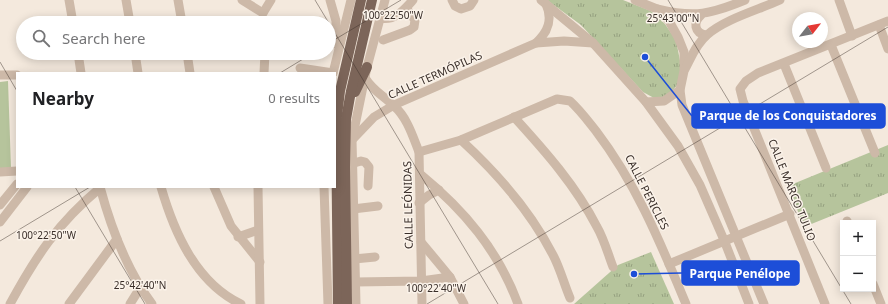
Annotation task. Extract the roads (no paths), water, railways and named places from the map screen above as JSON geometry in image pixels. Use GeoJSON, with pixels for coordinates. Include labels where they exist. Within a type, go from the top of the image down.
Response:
{"type":"FeatureCollection","features":[{"type":"Feature","properties":{"kind":"main road"},"geometry":{"type":"LineString","coordinates":[[338,304],[336,125],[340,91],[361,0]]}},
{"type":"Feature","properties":{"kind":"main road"},"geometry":{"type":"LineString","coordinates":[[347,304],[345,167],[348,107],[372,0]]}},
{"type":"Feature","properties":{"kind":"main road"},"geometry":{"type":"LineString","coordinates":[[336,84],[350,44]]}},
{"type":"Feature","properties":{"kind":"main road"},"geometry":{"type":"LineString","coordinates":[[348,107],[367,67]]}},
{"type":"Feature","properties":{"kind":"street"},"geometry":{"type":"LineString","coordinates":[[69,0],[72,16]]}},
{"type":"Feature","properties":{"kind":"street"},"geometry":{"type":"LineString","coordinates":[[126,0],[129,16]]}},
{"type":"Feature","properties":{"kind":"street"},"geometry":{"type":"LineString","coordinates":[[178,0],[181,16]]}},
{"type":"Feature","properties":{"kind":"street"},"geometry":{"type":"LineString","coordinates":[[242,0],[262,16]]}},
{"type":"Feature","properties":{"kind":"street"},"geometry":{"type":"LineString","coordinates":[[265,16],[271,0]]}},
{"type":"Feature","properties":{"kind":"street"},"geometry":{"type":"LineString","coordinates":[[330,0],[335,16]]}},
{"type":"Feature","properties":{"kind":"street"},"geometry":{"type":"LineString","coordinates":[[334,70],[351,0]]}},
{"type":"Feature","properties":{"kind":"street"},"geometry":{"type":"LineString","coordinates":[[356,304],[351,164],[352,140],[367,67],[385,0]]}},
{"type":"Feature","properties":{"kind":"street"},"geometry":{"type":"LineString","coordinates":[[381,14],[390,0]]}},
{"type":"Feature","properties":{"kind":"street"},"geometry":{"type":"LineString","coordinates":[[381,14],[392,18],[406,8],[413,0]]}},
{"type":"Feature","properties":{"kind":"street"},"geometry":{"type":"LineString","coordinates":[[452,0],[455,6],[461,9],[470,6],[474,0]]}},
{"type":"Feature","properties":{"kind":"street"},"geometry":{"type":"LineString","coordinates":[[635,0],[656,9],[678,14],[700,15],[723,9],[745,0]]}},
{"type":"Feature","properties":{"kind":"street"},"geometry":{"type":"LineString","coordinates":[[684,70],[695,50],[706,35],[719,27],[780,0]]}},
{"type":"Feature","properties":{"kind":"street"},"geometry":{"type":"LineString","coordinates":[[839,0],[852,36]]}},
{"type":"Feature","properties":{"kind":"street"},"geometry":{"type":"LineString","coordinates":[[543,1],[593,43],[646,102],[690,166],[724,240],[749,304]]}},
{"type":"Feature","properties":{"kind":"street","name":"CALLE TERMÓPILAS"},"geometry":{"type":"LineString","coordinates":[[536,43],[544,35],[549,25],[549,14],[543,1]]}},
{"type":"Feature","properties":{"kind":"street"},"geometry":{"type":"LineString","coordinates":[[383,40],[406,32],[414,27],[415,20],[406,8]]}},
{"type":"Feature","properties":{"kind":"street"},"geometry":{"type":"LineString","coordinates":[[656,9],[669,21],[678,36],[684,52],[684,70],[680,90],[686,119],[764,304]]}},
{"type":"Feature","properties":{"kind":"street"},"geometry":{"type":"LineString","coordinates":[[700,15],[696,20],[696,27],[699,33],[706,35]]}},
{"type":"Feature","properties":{"kind":"street"},"geometry":{"type":"LineString","coordinates":[[826,168],[784,64],[888,21]]}},
{"type":"Feature","properties":{"kind":"street"},"geometry":{"type":"LineString","coordinates":[[878,25],[888,49]]}},
{"type":"Feature","properties":{"kind":"street","name":"CALLE TERMÓPILAS"},"geometry":{"type":"LineString","coordinates":[[352,140],[374,117],[394,105],[536,43],[564,41],[593,43]]}},
{"type":"Feature","properties":{"kind":"street"},"geometry":{"type":"LineString","coordinates":[[831,45],[875,153]]}},
{"type":"Feature","properties":{"kind":"street"},"geometry":{"type":"LineString","coordinates":[[79,60],[81,72]]}},
{"type":"Feature","properties":{"kind":"street"},"geometry":{"type":"LineString","coordinates":[[136,60],[138,72]]}},
{"type":"Feature","properties":{"kind":"street"},"geometry":{"type":"LineString","coordinates":[[188,60],[190,72]]}},
{"type":"Feature","properties":{"kind":"street"},"geometry":{"type":"LineString","coordinates":[[264,72],[265,60]]}},
{"type":"Feature","properties":{"kind":"street"},"geometry":{"type":"LineString","coordinates":[[334,60],[334,70]]}},
{"type":"Feature","properties":{"kind":"street","name":"CALLE MARCO TULIO"},"geometry":{"type":"LineString","coordinates":[[784,64],[751,77],[742,85],[740,93],[790,214],[824,304]]}},
{"type":"Feature","properties":{"kind":"street"},"geometry":{"type":"LineString","coordinates":[[300,68],[334,70]]}},
{"type":"Feature","properties":{"kind":"street"},"geometry":{"type":"LineString","coordinates":[[0,75],[16,75]]}},
{"type":"Feature","properties":{"kind":"street","name":"CALLE LEÓNIDAS"},"geometry":{"type":"LineString","coordinates":[[365,78],[378,94],[394,105],[404,119],[419,152],[422,304]]}},
{"type":"Feature","properties":{"kind":"street"},"geometry":{"type":"LineString","coordinates":[[646,102],[664,101],[680,90]]}},
{"type":"Feature","properties":{"kind":"street","name":"CALLE PERICLES"},"geometry":{"type":"LineString","coordinates":[[514,117],[557,99],[570,101],[614,155],[629,178],[686,304]]}},
{"type":"Feature","properties":{"kind":"street"},"geometry":{"type":"LineString","coordinates":[[419,152],[461,140],[514,117],[546,152],[583,202],[598,228],[613,267]]}},
{"type":"Feature","properties":{"kind":"street"},"geometry":{"type":"LineString","coordinates":[[461,140],[516,196],[537,226],[554,256],[570,298]]}},
{"type":"Feature","properties":{"kind":"street"},"geometry":{"type":"LineString","coordinates":[[351,164],[361,161],[365,162],[369,167],[368,186]]}},
{"type":"Feature","properties":{"kind":"street"},"geometry":{"type":"LineString","coordinates":[[0,172],[16,171]]}},
{"type":"Feature","properties":{"kind":"street"},"geometry":{"type":"LineString","coordinates":[[420,174],[440,190],[465,215],[490,247],[503,268],[518,304]]}},
{"type":"Feature","properties":{"kind":"street"},"geometry":{"type":"LineString","coordinates":[[0,206],[16,185]]}},
{"type":"Feature","properties":{"kind":"street"},"geometry":{"type":"LineString","coordinates":[[0,222],[26,188]]}},
{"type":"Feature","properties":{"kind":"street"},"geometry":{"type":"LineString","coordinates":[[10,304],[46,242],[77,207],[99,188]]}},
{"type":"Feature","properties":{"kind":"street"},"geometry":{"type":"LineString","coordinates":[[100,188],[117,239],[140,288],[152,304]]}},
{"type":"Feature","properties":{"kind":"street"},"geometry":{"type":"LineString","coordinates":[[161,188],[176,231],[189,255],[207,278],[225,294],[241,304]]}},
{"type":"Feature","properties":{"kind":"street"},"geometry":{"type":"LineString","coordinates":[[214,188],[223,211],[238,237],[260,262]]}},
{"type":"Feature","properties":{"kind":"street"},"geometry":{"type":"LineString","coordinates":[[258,188],[260,304]]}},
{"type":"Feature","properties":{"kind":"street"},"geometry":{"type":"LineString","coordinates":[[324,188],[328,304]]}},
{"type":"Feature","properties":{"kind":"street"},"geometry":{"type":"LineString","coordinates":[[419,203],[429,195],[440,190]]}},
{"type":"Feature","properties":{"kind":"street"},"geometry":{"type":"LineString","coordinates":[[353,209],[378,206]]}},
{"type":"Feature","properties":{"kind":"street"},"geometry":{"type":"LineString","coordinates":[[669,264],[736,235],[790,214]]}},
{"type":"Feature","properties":{"kind":"street"},"geometry":{"type":"LineString","coordinates":[[238,237],[258,230]]}},
{"type":"Feature","properties":{"kind":"street"},"geometry":{"type":"LineString","coordinates":[[69,304],[117,239]]}},
{"type":"Feature","properties":{"kind":"street"},"geometry":{"type":"LineString","coordinates":[[421,242],[450,277],[464,304]]}},
{"type":"Feature","properties":{"kind":"street"},"geometry":{"type":"LineString","coordinates":[[354,259],[375,257]]}},
{"type":"Feature","properties":{"kind":"street"},"geometry":{"type":"LineString","coordinates":[[355,282],[421,281],[450,277]]}},
{"type":"Feature","properties":{"kind":"street"},"geometry":{"type":"LineString","coordinates":[[130,304],[140,288]]}},
{"type":"Feature","properties":{"kind":"street"},"geometry":{"type":"LineString","coordinates":[[876,292],[881,304]]}},
{"type":"Feature","properties":{"kind":"place","name":"Parque de los Conquistadores"},"geometry":{"type":"Point","coordinates":[645,57]}},
{"type":"Feature","properties":{"kind":"place","name":"Parque Penélope"},"geometry":{"type":"Point","coordinates":[634,274]}}]}
